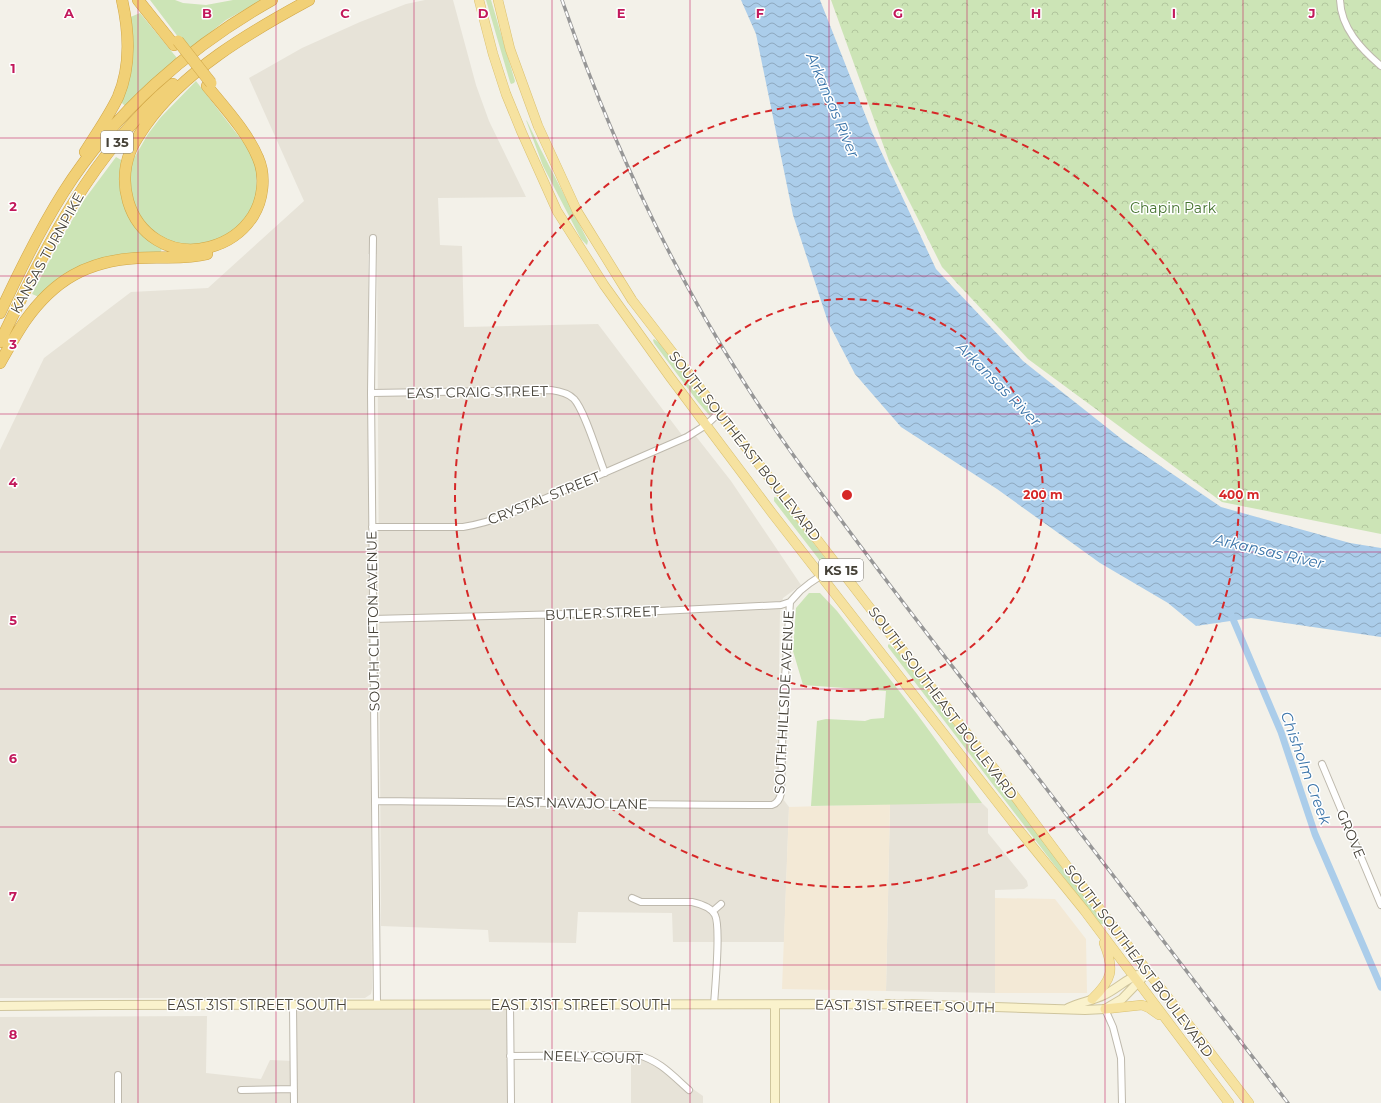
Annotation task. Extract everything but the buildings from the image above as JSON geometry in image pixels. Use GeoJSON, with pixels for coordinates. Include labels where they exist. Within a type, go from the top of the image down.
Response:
{"type":"FeatureCollection","features":[{"type":"Feature","properties":{"kind":"highway"},"geometry":{"type":"LineString","coordinates":[[43,227],[54,200],[106,118],[118,96],[124,80],[128,46],[122,0]]}},
{"type":"Feature","properties":{"kind":"highway"},"geometry":{"type":"LineString","coordinates":[[0,363],[24,322],[35,308],[57,285],[72,275],[87,268],[119,260],[137,258],[191,257],[214,253],[240,239],[254,224],[265,205],[268,192],[266,162],[262,150],[254,136],[138,0]]}},
{"type":"Feature","properties":{"kind":"highway"},"geometry":{"type":"LineString","coordinates":[[145,0],[176,43]]}},
{"type":"Feature","properties":{"kind":"highway","name":"KANSAS TURNPIKE"},"geometry":{"type":"LineString","coordinates":[[0,313],[43,227],[64,192],[106,135],[140,99],[198,48],[234,22],[272,0]]}},
{"type":"Feature","properties":{"kind":"highway","name":"KANSAS TURNPIKE"},"geometry":{"type":"LineString","coordinates":[[0,342],[38,264],[76,198],[101,162],[127,129],[162,93],[203,59],[240,32],[281,8],[299,0]]}},
{"type":"Feature","properties":{"kind":"highway"},"geometry":{"type":"LineString","coordinates":[[209,84],[253,147],[259,159],[262,172],[260,200],[255,212],[247,224],[226,242],[198,249],[184,249],[169,246],[157,240],[139,224],[131,212],[124,184],[125,166],[130,151],[153,116],[171,95],[203,67],[230,47],[271,21],[309,0]]}},
{"type":"Feature","properties":{"kind":"main road","name":"SOUTH SOUTHEAST BOULEVARD"},"geometry":{"type":"LineString","coordinates":[[479,0],[493,54],[506,94],[522,133],[557,210],[604,285],[772,513],[1099,931],[1229,1103]]}},
{"type":"Feature","properties":{"kind":"main road","name":"SOUTH SOUTHEAST BOULEVARD"},"geometry":{"type":"LineString","coordinates":[[498,0],[510,49],[538,126],[577,210],[632,300],[996,771],[1069,869],[1249,1103]]}},
{"type":"Feature","properties":{"kind":"main road"},"geometry":{"type":"LineString","coordinates":[[1092,999],[1108,982],[1110,973],[1108,953],[1099,931]]}},
{"type":"Feature","properties":{"kind":"main road"},"geometry":{"type":"LineString","coordinates":[[1105,1009],[1142,1006],[1149,1008],[1166,1020]]}},
{"type":"Feature","properties":{"kind":"street"},"geometry":{"type":"LineString","coordinates":[[1340,0],[1341,8],[1350,33],[1367,53],[1381,66]]}},
{"type":"Feature","properties":{"kind":"street","name":"SOUTH CLIFTON AVENUE"},"geometry":{"type":"LineString","coordinates":[[373,238],[371,393],[377,1005]]}},
{"type":"Feature","properties":{"kind":"street","name":"EAST CRAIG STREET"},"geometry":{"type":"LineString","coordinates":[[371,393],[560,391],[572,397],[577,403],[605,473]]}},
{"type":"Feature","properties":{"kind":"street","name":"CRYSTAL STREET"},"geometry":{"type":"LineString","coordinates":[[372,527],[475,525],[510,514],[687,437],[706,425],[719,414]]}},
{"type":"Feature","properties":{"kind":"street"},"geometry":{"type":"LineString","coordinates":[[790,602],[800,591],[837,565]]}},
{"type":"Feature","properties":{"kind":"street","name":"BUTLER STREET"},"geometry":{"type":"LineString","coordinates":[[373,619],[548,615],[756,607],[781,605],[790,602]]}},
{"type":"Feature","properties":{"kind":"street","name":"SOUTH HILLSIDE AVENUE"},"geometry":{"type":"LineString","coordinates":[[778,801],[781,793],[783,708],[790,602]]}},
{"type":"Feature","properties":{"kind":"street"},"geometry":{"type":"LineString","coordinates":[[548,615],[548,802]]}},
{"type":"Feature","properties":{"kind":"street","name":"GROVE"},"geometry":{"type":"LineString","coordinates":[[1322,764],[1381,905]]}},
{"type":"Feature","properties":{"kind":"street","name":"EAST NAVAJO LANE"},"geometry":{"type":"LineString","coordinates":[[375,801],[772,805],[778,801]]}},
{"type":"Feature","properties":{"kind":"street"},"geometry":{"type":"LineString","coordinates":[[632,898],[641,902],[696,903],[706,906],[713,911],[718,924],[714,1005]]}},
{"type":"Feature","properties":{"kind":"street"},"geometry":{"type":"LineString","coordinates":[[713,911],[721,904]]}},
{"type":"Feature","properties":{"kind":"street"},"geometry":{"type":"LineString","coordinates":[[1067,1009],[1078,1003],[1102,996],[1136,980],[1148,972]]}},
{"type":"Feature","properties":{"kind":"street","name":"EAST 31ST STREET SOUTH"},"geometry":{"type":"LineString","coordinates":[[0,1006],[905,1004],[1085,1010],[1105,1009],[1122,999],[1136,980]]}},
{"type":"Feature","properties":{"kind":"street"},"geometry":{"type":"LineString","coordinates":[[510,1004],[511,1103]]}},
{"type":"Feature","properties":{"kind":"street"},"geometry":{"type":"LineString","coordinates":[[293,1005],[294,1103]]}},
{"type":"Feature","properties":{"kind":"street"},"geometry":{"type":"LineString","coordinates":[[775,1005],[775,1103]]}},
{"type":"Feature","properties":{"kind":"street"},"geometry":{"type":"LineString","coordinates":[[1105,1009],[1113,1027],[1121,1058],[1122,1103]]}},
{"type":"Feature","properties":{"kind":"street","name":"NEELY COURT"},"geometry":{"type":"LineString","coordinates":[[510,1056],[638,1055],[656,1062],[689,1090]]}},
{"type":"Feature","properties":{"kind":"street"},"geometry":{"type":"LineString","coordinates":[[118,1075],[118,1103]]}},
{"type":"Feature","properties":{"kind":"street"},"geometry":{"type":"LineString","coordinates":[[241,1090],[294,1089]]}},
{"type":"Feature","properties":{"kind":"shaded area"},"geometry":{"type":"Polygon","coordinates":[[[425,0],[453,0],[476,85],[489,121],[526,197],[438,198],[440,245],[462,246],[464,327],[598,324],[682,435],[691,430],[731,481],[801,585],[783,598],[780,612],[777,791],[789,807],[784,942],[673,942],[672,913],[578,912],[576,943],[489,942],[488,930],[381,926],[377,254],[368,254],[371,994],[365,998],[0,998],[0,450],[44,358],[131,292],[208,288],[304,201],[249,78],[302,48],[360,22],[406,4],[425,0]]]}},
{"type":"Feature","properties":{"kind":"shaded area"},"geometry":{"type":"Polygon","coordinates":[[[982,803],[988,809],[988,833],[1027,881],[1028,886],[1024,889],[995,890],[995,993],[886,991],[890,804],[982,803]]]}},
{"type":"Feature","properties":{"kind":"shaded area"},"geometry":{"type":"Polygon","coordinates":[[[890,804],[886,991],[782,989],[789,807],[890,804]]]}},
{"type":"Feature","properties":{"kind":"shaded area"},"geometry":{"type":"Polygon","coordinates":[[[995,898],[1055,899],[1086,939],[1087,993],[995,993],[995,898]]]}},
{"type":"Feature","properties":{"kind":"shaded area"},"geometry":{"type":"Polygon","coordinates":[[[510,1004],[514,1103],[0,1103],[0,1017],[207,1016],[206,1073],[261,1079],[270,1060],[294,1061],[293,1005],[510,1004]]]}},
{"type":"Feature","properties":{"kind":"shaded area"},"geometry":{"type":"Polygon","coordinates":[[[649,1058],[703,1096],[703,1103],[631,1103],[631,1059],[649,1058]]]}},
{"type":"Feature","properties":{"kind":"green space"},"geometry":{"type":"Polygon","coordinates":[[[150,0],[175,0],[183,3],[206,5],[233,0],[262,0],[226,20],[188,50],[150,0]]]}},
{"type":"Feature","properties":{"kind":"green space"},"geometry":{"type":"Polygon","coordinates":[[[486,0],[491,0],[515,81],[511,84],[510,82],[486,0]]]}},
{"type":"Feature","properties":{"kind":"green space","name":"Chapin Park"},"geometry":{"type":"Polygon","coordinates":[[[831,0],[1381,0],[1381,534],[1222,502],[1028,359],[942,267],[889,161],[831,0]]]}},
{"type":"Feature","properties":{"kind":"green space"},"geometry":{"type":"Polygon","coordinates":[[[140,13],[177,58],[125,106],[120,101],[128,18],[140,13]]]}},
{"type":"Feature","properties":{"kind":"green space"},"geometry":{"type":"Polygon","coordinates":[[[196,81],[244,143],[253,158],[256,168],[257,194],[247,218],[226,237],[200,245],[178,245],[155,235],[147,227],[132,201],[129,175],[133,160],[148,134],[161,117],[196,81]]]}},
{"type":"Feature","properties":{"kind":"green space"},"geometry":{"type":"Polygon","coordinates":[[[526,120],[588,241],[587,245],[581,239],[543,166],[526,120]]]}},
{"type":"Feature","properties":{"kind":"green space"},"geometry":{"type":"Polygon","coordinates":[[[116,157],[123,161],[120,174],[120,187],[126,212],[141,233],[150,242],[162,249],[160,253],[113,257],[39,297],[32,294],[61,239],[84,200],[116,157]]]}},
{"type":"Feature","properties":{"kind":"green space"},"geometry":{"type":"Polygon","coordinates":[[[654,339],[660,343],[713,411],[713,414],[710,416],[698,402],[654,343],[654,339]]]}},
{"type":"Feature","properties":{"kind":"green space"},"geometry":{"type":"Polygon","coordinates":[[[774,497],[779,498],[825,558],[826,564],[824,566],[774,501],[774,497]]]}},
{"type":"Feature","properties":{"kind":"green space"},"geometry":{"type":"Polygon","coordinates":[[[809,593],[820,593],[837,611],[917,714],[982,803],[811,806],[817,721],[826,719],[865,721],[884,718],[886,691],[803,685],[793,651],[796,608],[809,593]]]}},
{"type":"Feature","properties":{"kind":"green space"},"geometry":{"type":"Polygon","coordinates":[[[889,644],[898,652],[1106,922],[1100,925],[888,647],[889,644]]]}},
{"type":"Feature","properties":{"kind":"water","name":"Arkansas River"},"geometry":{"type":"Polygon","coordinates":[[[741,0],[820,0],[872,132],[936,269],[1023,361],[1124,441],[1221,507],[1350,543],[1381,548],[1381,637],[1251,618],[1196,626],[1168,603],[1100,563],[997,489],[901,427],[855,374],[828,322],[793,215],[756,34],[741,0]]]}},
{"type":"Feature","properties":{"kind":"waterway","name":"Chisholm Creek"},"geometry":{"type":"LineString","coordinates":[[1230,612],[1281,732],[1315,834],[1381,987]]}},
{"type":"Feature","properties":{"kind":"railway"},"geometry":{"type":"LineString","coordinates":[[562,0],[580,50],[619,147],[664,242],[714,334],[784,443],[885,579],[1288,1103]]}}]}
